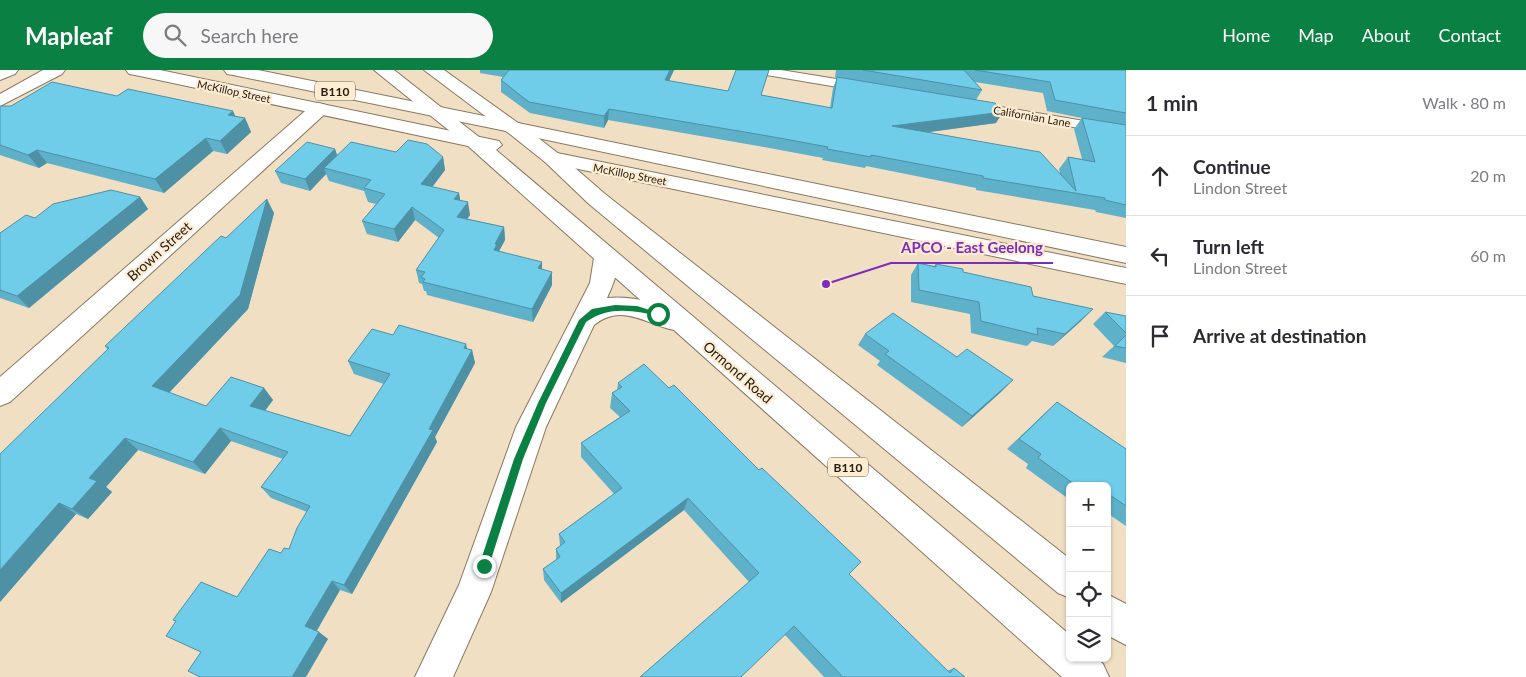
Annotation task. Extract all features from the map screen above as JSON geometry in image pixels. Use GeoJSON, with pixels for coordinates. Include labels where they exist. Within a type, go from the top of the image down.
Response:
{"type":"FeatureCollection","features":[{"type":"Feature","properties":{"kind":"main road"},"geometry":{"type":"LineString","coordinates":[[0,75],[9,70]]}},
{"type":"Feature","properties":{"kind":"main road"},"geometry":{"type":"LineString","coordinates":[[0,102],[56,70]]}},
{"type":"Feature","properties":{"kind":"main road","name":"McKillop Street"},"geometry":{"type":"LineString","coordinates":[[135,70],[1126,276]]}},
{"type":"Feature","properties":{"kind":"main road","name":"McKillop Street"},"geometry":{"type":"LineString","coordinates":[[233,70],[1126,255]]}},
{"type":"Feature","properties":{"kind":"main road","name":"Ormond Road"},"geometry":{"type":"LineString","coordinates":[[383,70],[474,141],[606,258],[1090,677]]}},
{"type":"Feature","properties":{"kind":"main road"},"geometry":{"type":"LineString","coordinates":[[433,70],[512,127]]}},
{"type":"Feature","properties":{"kind":"main road","name":"Brown Street"},"geometry":{"type":"LineString","coordinates":[[0,394],[319,109]]}},
{"type":"Feature","properties":{"kind":"main road","name":"B110"},"geometry":{"type":"LineString","coordinates":[[512,127],[552,158],[597,199],[1066,579]]}},
{"type":"Feature","properties":{"kind":"main road"},"geometry":{"type":"LineString","coordinates":[[434,677],[478,583],[518,459],[531,427],[602,283],[606,258]]}},
{"type":"Feature","properties":{"kind":"main road"},"geometry":{"type":"LineString","coordinates":[[583,320],[597,311],[630,308],[658,314],[680,322]]}},
{"type":"Feature","properties":{"kind":"main road"},"geometry":{"type":"LineString","coordinates":[[1111,615],[1126,627]]}},
{"type":"Feature","properties":{"kind":"lane"},"geometry":{"type":"LineString","coordinates":[[760,70],[876,90]]}},
{"type":"Feature","properties":{"kind":"lane","name":"Californian Lane"},"geometry":{"type":"LineString","coordinates":[[962,104],[1126,132]]}},
{"type":"Feature","properties":{"kind":"building"},"geometry":{"type":"Polygon","coordinates":[[[509,70],[670,70],[665,80],[728,91],[736,70],[769,70],[761,95],[832,108],[837,77],[995,103],[1003,112],[892,126],[1040,152],[1076,191],[1068,157],[1095,162],[1082,118],[1126,125],[1126,205],[1105,200],[1105,198],[983,178],[983,176],[871,155],[871,157],[827,149],[828,147],[768,136],[609,109],[604,116],[529,102],[501,80],[509,70]]]}},
{"type":"Feature","properties":{"kind":"building"},"geometry":{"type":"Polygon","coordinates":[[[863,70],[964,70],[982,90],[863,70]]]}},
{"type":"Feature","properties":{"kind":"building"},"geometry":{"type":"Polygon","coordinates":[[[975,70],[1126,70],[1126,113],[1055,100],[1050,82],[975,70]]]}},
{"type":"Feature","properties":{"kind":"building"},"geometry":{"type":"Polygon","coordinates":[[[52,82],[117,96],[128,89],[233,111],[228,115],[245,118],[220,141],[206,138],[155,179],[37,150],[28,155],[0,145],[0,106],[11,106],[52,82]]]}},
{"type":"Feature","properties":{"kind":"building"},"geometry":{"type":"Polygon","coordinates":[[[408,140],[427,144],[443,157],[421,184],[459,193],[454,199],[468,202],[457,217],[504,227],[494,250],[542,262],[538,268],[552,272],[532,309],[423,282],[425,279],[421,277],[425,272],[416,270],[444,230],[412,207],[394,229],[362,221],[385,194],[364,188],[371,180],[324,168],[351,142],[396,152],[408,140]]]}},
{"type":"Feature","properties":{"kind":"building"},"geometry":{"type":"Polygon","coordinates":[[[307,142],[335,149],[305,179],[275,171],[307,142]]]}},
{"type":"Feature","properties":{"kind":"building"},"geometry":{"type":"Polygon","coordinates":[[[111,190],[140,197],[17,296],[0,290],[0,233],[26,215],[35,218],[53,204],[111,190]]]}},
{"type":"Feature","properties":{"kind":"building"},"geometry":{"type":"Polygon","coordinates":[[[267,199],[240,295],[152,386],[206,406],[231,377],[264,388],[250,406],[350,436],[390,374],[348,361],[372,329],[393,335],[399,325],[466,344],[464,348],[472,350],[429,429],[433,430],[344,585],[332,581],[305,626],[319,632],[292,677],[200,677],[188,671],[201,652],[166,636],[176,621],[173,620],[201,582],[237,597],[269,549],[281,553],[284,548],[289,549],[297,528],[310,506],[261,487],[288,452],[220,428],[193,462],[125,438],[89,478],[97,481],[72,509],[59,503],[0,570],[0,454],[109,348],[105,346],[221,236],[226,238],[267,199]]]}},
{"type":"Feature","properties":{"kind":"building"},"geometry":{"type":"Polygon","coordinates":[[[918,263],[936,267],[936,264],[963,269],[963,272],[1031,287],[1033,296],[1093,309],[1065,334],[1037,328],[1038,335],[981,321],[979,302],[919,290],[918,263]]]}},
{"type":"Feature","properties":{"kind":"building"},"geometry":{"type":"Polygon","coordinates":[[[1105,312],[1126,316],[1126,333],[1105,312]]]}},
{"type":"Feature","properties":{"kind":"building"},"geometry":{"type":"Polygon","coordinates":[[[893,313],[957,357],[967,349],[1013,380],[972,416],[885,354],[889,351],[865,334],[893,313]]]}},
{"type":"Feature","properties":{"kind":"building"},"geometry":{"type":"Polygon","coordinates":[[[1126,335],[1126,348],[1115,346],[1126,335]]]}},
{"type":"Feature","properties":{"kind":"building"},"geometry":{"type":"Polygon","coordinates":[[[644,364],[669,388],[674,385],[759,470],[762,468],[861,562],[849,574],[950,673],[954,668],[965,677],[843,677],[794,626],[741,677],[640,677],[759,573],[688,498],[561,593],[543,569],[560,557],[556,549],[565,542],[559,534],[622,488],[581,443],[630,411],[612,393],[622,387],[618,383],[644,364]]]}},
{"type":"Feature","properties":{"kind":"building"},"geometry":{"type":"Polygon","coordinates":[[[1057,402],[1126,449],[1126,506],[1111,496],[1111,482],[1071,482],[1038,458],[1041,454],[1019,439],[1057,402]]]}},
{"type":"Feature","properties":{"kind":"place","name":"APCO - East Geelong"},"geometry":{"type":"Point","coordinates":[826,284]}},
{"type":"Feature","properties":{"kind":"route"},"geometry":{"type":"LineString","coordinates":[[484,566],[518,459],[542,403],[583,320],[595,311],[615,308],[637,308],[658,314]]}}]}
